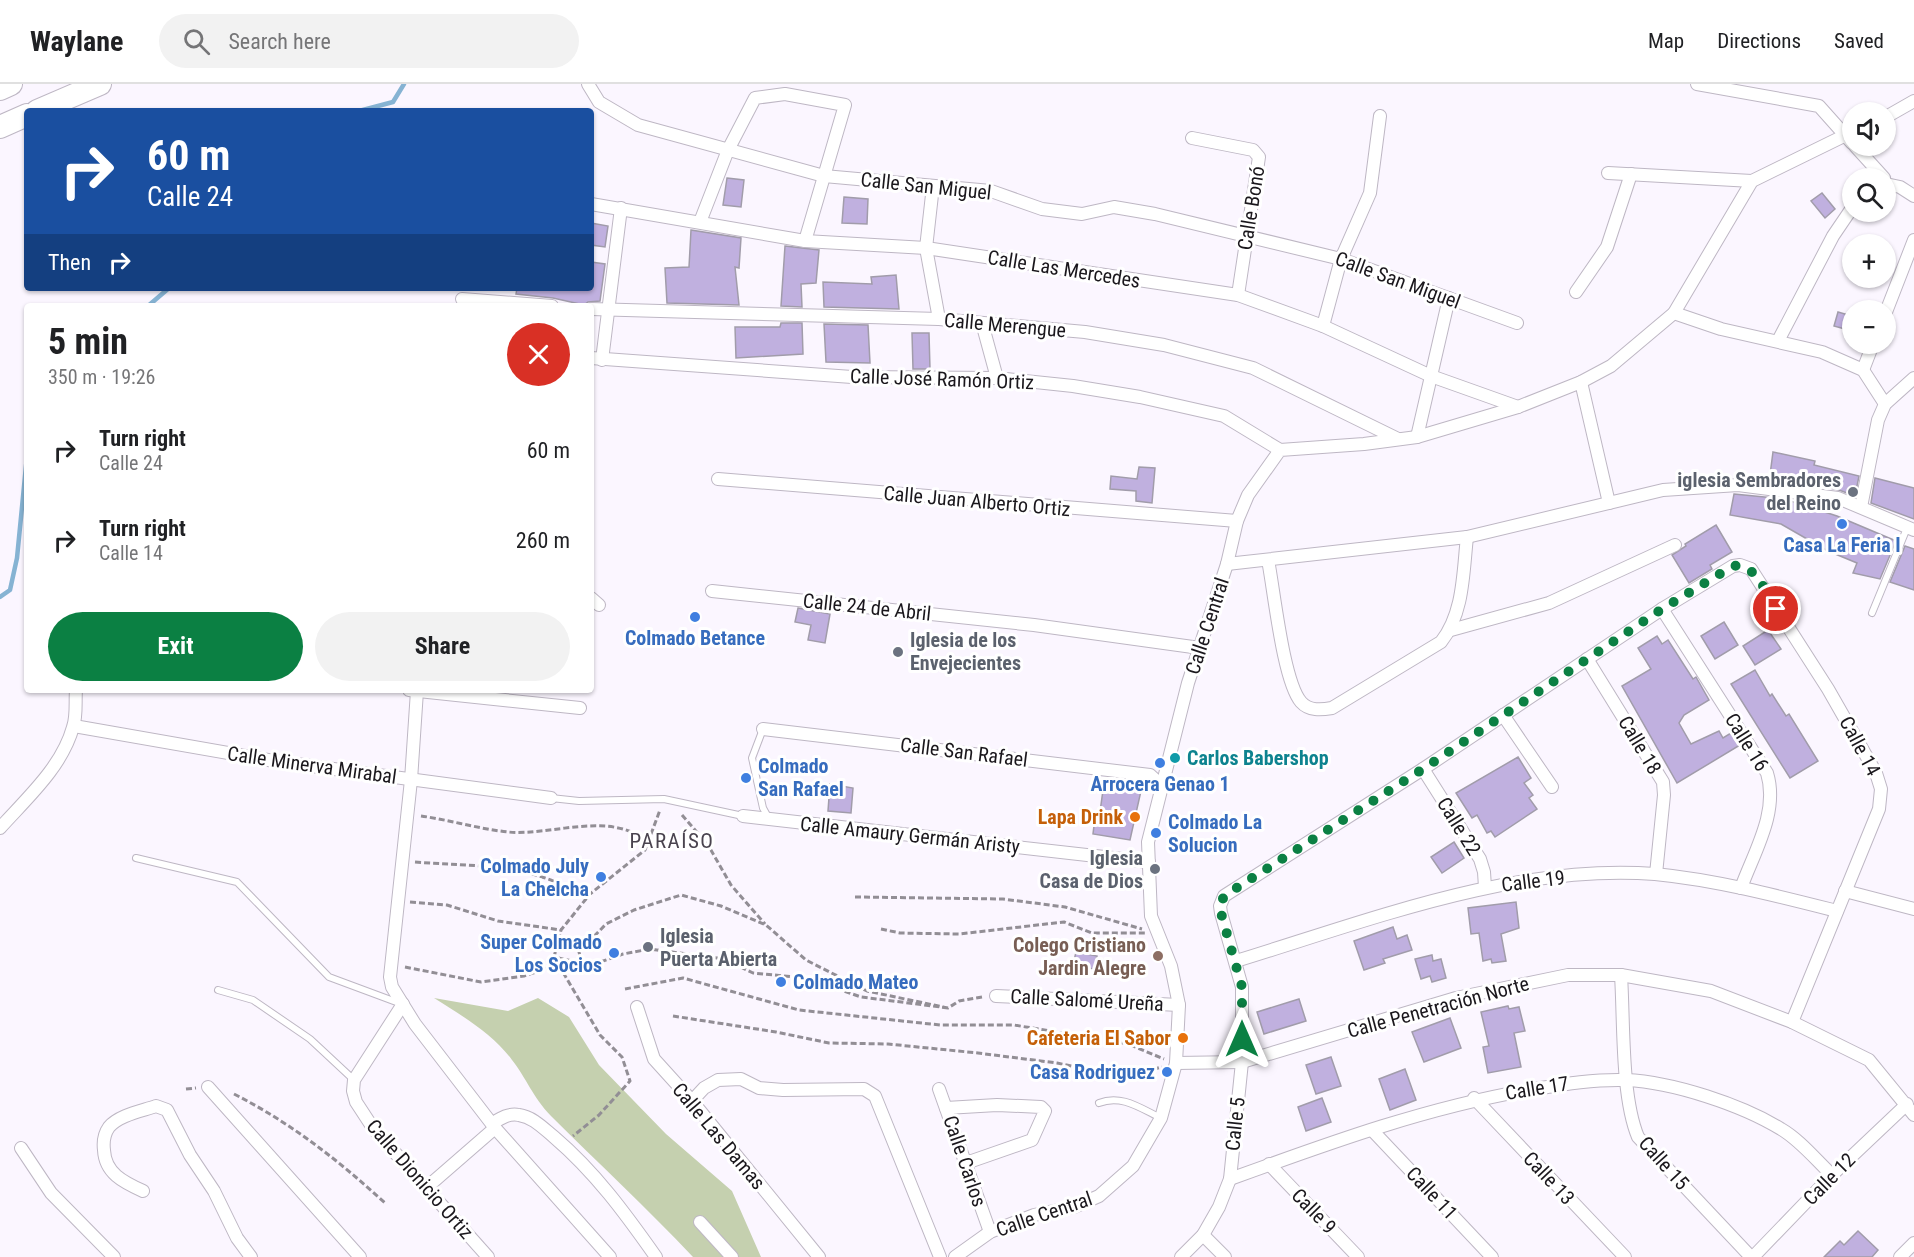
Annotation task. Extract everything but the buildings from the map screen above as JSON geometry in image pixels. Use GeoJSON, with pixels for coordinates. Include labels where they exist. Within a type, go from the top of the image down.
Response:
{"type":"FeatureCollection","features":[{"type":"Feature","properties":{"kind":"highway"},"geometry":{"type":"LineString","coordinates":[[0,89],[11,84]]}},
{"type":"Feature","properties":{"kind":"highway"},"geometry":{"type":"LineString","coordinates":[[44,108],[100,84]]}},
{"type":"Feature","properties":{"kind":"highway"},"geometry":{"type":"LineString","coordinates":[[0,127],[24,117]]}},
{"type":"Feature","properties":{"kind":"street","name":"Calle San Miguel"},"geometry":{"type":"LineString","coordinates":[[588,84],[599,102],[638,125],[824,176],[991,191],[1042,209],[1082,214],[1114,207],[1248,234],[1341,259],[1517,323]]}},
{"type":"Feature","properties":{"kind":"street"},"geometry":{"type":"LineString","coordinates":[[1697,84],[1819,106],[1842,130]]}},
{"type":"Feature","properties":{"kind":"street"},"geometry":{"type":"LineString","coordinates":[[700,222],[728,150],[755,98],[785,94],[844,105],[805,241]]}},
{"type":"Feature","properties":{"kind":"street"},"geometry":{"type":"LineString","coordinates":[[1896,111],[1914,101]]}},
{"type":"Feature","properties":{"kind":"street"},"geometry":{"type":"LineString","coordinates":[[1323,326],[1341,259],[1370,193],[1380,116]]}},
{"type":"Feature","properties":{"kind":"street","name":"Calle Bonó"},"geometry":{"type":"LineString","coordinates":[[1192,138],[1253,150],[1259,157],[1238,295]]}},
{"type":"Feature","properties":{"kind":"street"},"geometry":{"type":"LineString","coordinates":[[1608,172],[1752,181],[1842,143]]}},
{"type":"Feature","properties":{"kind":"street"},"geometry":{"type":"LineString","coordinates":[[1865,156],[1875,168]]}},
{"type":"Feature","properties":{"kind":"street"},"geometry":{"type":"LineString","coordinates":[[1576,292],[1607,247],[1631,174]]}},
{"type":"Feature","properties":{"kind":"street"},"geometry":{"type":"LineString","coordinates":[[1227,564],[1237,521],[1248,495],[1280,450],[1398,440],[1417,436],[1518,407],[1581,382],[1611,366],[1674,314],[1752,181]]}},
{"type":"Feature","properties":{"kind":"street"},"geometry":{"type":"LineString","coordinates":[[933,186],[926,248],[939,319]]}},
{"type":"Feature","properties":{"kind":"street"},"geometry":{"type":"LineString","coordinates":[[1896,186],[1914,195]]}},
{"type":"Feature","properties":{"kind":"street","name":"Calle Las Mercedes"},"geometry":{"type":"LineString","coordinates":[[594,204],[805,241],[926,248],[1238,295],[1323,326],[1431,376],[1518,407]]}},
{"type":"Feature","properties":{"kind":"street"},"geometry":{"type":"LineString","coordinates":[[596,359],[608,311],[621,208]]}},
{"type":"Feature","properties":{"kind":"street"},"geometry":{"type":"LineString","coordinates":[[1778,340],[1842,222]]}},
{"type":"Feature","properties":{"kind":"street"},"geometry":{"type":"LineString","coordinates":[[1891,300],[1914,240]]}},
{"type":"Feature","properties":{"kind":"street"},"geometry":{"type":"LineString","coordinates":[[462,298],[518,303]]}},
{"type":"Feature","properties":{"kind":"street"},"geometry":{"type":"LineString","coordinates":[[1417,436],[1449,298]]}},
{"type":"Feature","properties":{"kind":"street","name":"Calle Merengue"},"geometry":{"type":"LineString","coordinates":[[594,309],[939,319],[1085,332],[1152,343],[1253,368],[1398,440]]}},
{"type":"Feature","properties":{"kind":"street"},"geometry":{"type":"LineString","coordinates":[[1674,314],[1721,329],[1778,340],[1822,352],[1863,370],[1885,404]]}},
{"type":"Feature","properties":{"kind":"street"},"geometry":{"type":"LineString","coordinates":[[981,323],[997,378]]}},
{"type":"Feature","properties":{"kind":"street"},"geometry":{"type":"LineString","coordinates":[[1863,370],[1869,354]]}},
{"type":"Feature","properties":{"kind":"street","name":"Calle José Ramón Ortiz"},"geometry":{"type":"LineString","coordinates":[[596,359],[852,377],[997,378],[1140,397],[1224,416],[1280,450]]}},
{"type":"Feature","properties":{"kind":"street"},"geometry":{"type":"LineString","coordinates":[[1861,507],[1878,420],[1885,404],[1914,378]]}},
{"type":"Feature","properties":{"kind":"street"},"geometry":{"type":"LineString","coordinates":[[1581,382],[1609,503]]}},
{"type":"Feature","properties":{"kind":"street","name":"Calle Juan Alberto Ortiz"},"geometry":{"type":"LineString","coordinates":[[718,479],[1237,521]]}},
{"type":"Feature","properties":{"kind":"street","name":"Calle Central"},"geometry":{"type":"LineString","coordinates":[[955,1257],[990,1232],[1034,1215],[1074,1207],[1099,1196],[1133,1166],[1161,1118],[1176,1063],[1179,1005],[1171,966],[1151,916],[1148,842],[1161,785],[1200,648],[1227,564],[1467,537],[1663,490],[1738,485],[1838,498],[1911,529]]}},
{"type":"Feature","properties":{"kind":"street"},"geometry":{"type":"LineString","coordinates":[[1268,560],[1289,673],[1300,701],[1310,708],[1332,708],[1441,642],[1451,630],[1460,600],[1467,537]]}},
{"type":"Feature","properties":{"kind":"street"},"geometry":{"type":"LineString","coordinates":[[1451,630],[1549,603],[1675,545]]}},
{"type":"Feature","properties":{"kind":"street","name":"Calle 14"},"geometry":{"type":"LineString","coordinates":[[1662,609],[1733,566],[1740,565],[1750,569],[1828,689],[1876,773],[1881,789],[1880,809],[1792,1022]]}},
{"type":"Feature","properties":{"kind":"street","name":"Calle 24 de Abril"},"geometry":{"type":"LineString","coordinates":[[712,591],[1034,625],[1200,648]]}},
{"type":"Feature","properties":{"kind":"street"},"geometry":{"type":"LineString","coordinates":[[1423,769],[1662,609]]}},
{"type":"Feature","properties":{"kind":"street","name":"Calle 16"},"geometry":{"type":"LineString","coordinates":[[1662,609],[1767,773],[1772,789],[1771,807],[1741,888]]}},
{"type":"Feature","properties":{"kind":"street","name":"Calle 18"},"geometry":{"type":"LineString","coordinates":[[1587,659],[1663,782],[1664,795],[1656,874]]}},
{"type":"Feature","properties":{"kind":"street"},"geometry":{"type":"LineString","coordinates":[[0,828],[49,773],[74,726],[76,693]]}},
{"type":"Feature","properties":{"kind":"street"},"geometry":{"type":"LineString","coordinates":[[413,693],[411,780],[390,977],[392,987],[403,1005],[494,1125],[609,1257]]}},
{"type":"Feature","properties":{"kind":"street"},"geometry":{"type":"LineString","coordinates":[[433,693],[580,708]]}},
{"type":"Feature","properties":{"kind":"street"},"geometry":{"type":"LineString","coordinates":[[1503,715],[1552,787]]}},
{"type":"Feature","properties":{"kind":"street","name":"Calle Minerva Mirabal"},"geometry":{"type":"LineString","coordinates":[[74,726],[274,761],[551,798]]}},
{"type":"Feature","properties":{"kind":"street","name":"Calle San Rafael"},"geometry":{"type":"LineString","coordinates":[[763,729],[1150,775],[1161,785]]}},
{"type":"Feature","properties":{"kind":"street","name":"Calle 22"},"geometry":{"type":"LineString","coordinates":[[1423,769],[1480,859],[1485,887]]}},
{"type":"Feature","properties":{"kind":"street","name":"Calle 5"},"geometry":{"type":"LineString","coordinates":[[1181,1257],[1203,1235],[1219,1208],[1230,1179],[1242,1062],[1242,987],[1220,906],[1224,896],[1423,769]]}},
{"type":"Feature","properties":{"kind":"street","name":"Calle Amaury Germán Aristy"},"geometry":{"type":"LineString","coordinates":[[743,816],[1149,862]]}},
{"type":"Feature","properties":{"kind":"street","name":"Calle 19"},"geometry":{"type":"LineString","coordinates":[[1236,961],[1485,887],[1618,873],[1656,874],[1741,888],[1837,911]]}},
{"type":"Feature","properties":{"kind":"street"},"geometry":{"type":"LineString","coordinates":[[1845,891],[1914,909]]}},
{"type":"Feature","properties":{"kind":"street","name":"Calle Penetración Norte"},"geometry":{"type":"LineString","coordinates":[[1176,1063],[1242,1062],[1456,998],[1568,975],[1621,975],[1711,991],[1792,1022],[1869,1060],[1911,1109]]}},
{"type":"Feature","properties":{"kind":"street","name":"Calle 15"},"geometry":{"type":"LineString","coordinates":[[1621,975],[1627,1080],[1632,1124],[1638,1137],[1752,1257]]}},
{"type":"Feature","properties":{"kind":"street","name":"Calle Salomé Ureña"},"geometry":{"type":"LineString","coordinates":[[996,996],[1179,1005]]}},
{"type":"Feature","properties":{"kind":"street"},"geometry":{"type":"LineString","coordinates":[[354,1080],[403,1005]]}},
{"type":"Feature","properties":{"kind":"street","name":"Calle Las Damas"},"geometry":{"type":"LineString","coordinates":[[637,1007],[654,1059],[692,1101],[819,1257]]}},
{"type":"Feature","properties":{"kind":"street","name":"Calle Dionicio Ortiz"},"geometry":{"type":"LineString","coordinates":[[354,1080],[353,1090],[356,1102],[368,1120],[488,1257]]}},
{"type":"Feature","properties":{"kind":"street"},"geometry":{"type":"LineString","coordinates":[[692,1101],[704,1088],[718,1080],[741,1080],[759,1088],[783,1090],[864,1089],[875,1096],[940,1257]]}},
{"type":"Feature","properties":{"kind":"street","name":"Calle 17"},"geometry":{"type":"LineString","coordinates":[[1230,1179],[1269,1164],[1474,1098],[1582,1081],[1627,1080],[1693,1093],[1740,1108],[1783,1130],[1832,1175]]}},
{"type":"Feature","properties":{"kind":"street"},"geometry":{"type":"LineString","coordinates":[[208,1087],[360,1257]]}},
{"type":"Feature","properties":{"kind":"street","name":"Calle Carlos"},"geometry":{"type":"LineString","coordinates":[[939,1089],[990,1232]]}},
{"type":"Feature","properties":{"kind":"street","name":"Calle 13"},"geometry":{"type":"LineString","coordinates":[[1474,1098],[1624,1257]]}},
{"type":"Feature","properties":{"kind":"street"},"geometry":{"type":"LineString","coordinates":[[946,1108],[997,1105],[1041,1107],[1045,1112],[1032,1140],[966,1163]]}},
{"type":"Feature","properties":{"kind":"street"},"geometry":{"type":"LineString","coordinates":[[143,1191],[126,1184],[109,1170],[104,1157],[103,1140],[109,1127],[122,1118],[156,1106],[167,1110],[190,1155],[214,1191],[237,1238],[250,1257]]}},
{"type":"Feature","properties":{"kind":"street","name":"Calle 12"},"geometry":{"type":"LineString","coordinates":[[1752,1257],[1832,1175],[1911,1109]]}},
{"type":"Feature","properties":{"kind":"street"},"geometry":{"type":"LineString","coordinates":[[426,1188],[504,1116],[520,1115],[531,1119],[559,1141],[592,1172],[623,1209],[656,1257]]}},
{"type":"Feature","properties":{"kind":"street","name":"Calle 11"},"geometry":{"type":"LineString","coordinates":[[1372,1130],[1492,1257]]}},
{"type":"Feature","properties":{"kind":"street"},"geometry":{"type":"LineString","coordinates":[[21,1148],[51,1193],[114,1257]]}},
{"type":"Feature","properties":{"kind":"street","name":"Calle 9"},"geometry":{"type":"LineString","coordinates":[[1269,1164],[1358,1257]]}},
{"type":"Feature","properties":{"kind":"street"},"geometry":{"type":"LineString","coordinates":[[700,1222],[732,1257]]}},
{"type":"Feature","properties":{"kind":"street"},"geometry":{"type":"LineString","coordinates":[[1203,1235],[1225,1257]]}},
{"type":"Feature","properties":{"kind":"street"},"geometry":{"type":"LineString","coordinates":[[1900,1257],[1914,1243]]}},
{"type":"Feature","properties":{"kind":"lane"},"geometry":{"type":"LineString","coordinates":[[1872,614],[1911,529]]}},
{"type":"Feature","properties":{"kind":"lane"},"geometry":{"type":"LineString","coordinates":[[763,729],[752,758],[763,808],[769,819]]}},
{"type":"Feature","properties":{"kind":"lane"},"geometry":{"type":"LineString","coordinates":[[551,798],[579,801],[664,799],[743,816]]}},
{"type":"Feature","properties":{"kind":"lane"},"geometry":{"type":"LineString","coordinates":[[136,858],[237,882],[329,977],[403,1005]]}},
{"type":"Feature","properties":{"kind":"lane"},"geometry":{"type":"LineString","coordinates":[[219,990],[253,1000],[310,1039],[354,1080]]}},
{"type":"Feature","properties":{"kind":"lane"},"geometry":{"type":"LineString","coordinates":[[1099,1103],[1110,1099],[1120,1100],[1161,1118]]}},
{"type":"Feature","properties":{"kind":"path"},"geometry":{"type":"LineString","coordinates":[[559,1141],[574,1136],[599,1115],[630,1081],[622,1057],[600,1035],[554,957],[561,930],[586,899],[615,872],[645,850],[664,799],[673,804],[708,845],[731,885],[766,925],[806,960],[867,991],[948,1008]]}},
{"type":"Feature","properties":{"kind":"path"},"geometry":{"type":"LineString","coordinates":[[407,814],[509,832],[610,827],[637,833],[648,842]]}},
{"type":"Feature","properties":{"kind":"path"},"geometry":{"type":"LineString","coordinates":[[401,861],[471,865],[541,875],[564,884],[586,899]]}},
{"type":"Feature","properties":{"kind":"path"},"geometry":{"type":"LineString","coordinates":[[766,925],[721,906],[681,895],[634,910],[606,924],[579,952],[583,968],[623,954],[650,949],[724,958],[753,973],[806,978],[861,997],[948,1008],[959,1001],[996,996]]}},
{"type":"Feature","properties":{"kind":"path"},"geometry":{"type":"LineString","coordinates":[[855,897],[1003,899],[1065,907],[1158,933]]}},
{"type":"Feature","properties":{"kind":"path"},"geometry":{"type":"LineString","coordinates":[[399,901],[447,905],[498,921],[561,930]]}},
{"type":"Feature","properties":{"kind":"path"},"geometry":{"type":"LineString","coordinates":[[881,928],[900,933],[960,934],[1064,922],[1092,933],[1158,933]]}},
{"type":"Feature","properties":{"kind":"path"},"geometry":{"type":"LineString","coordinates":[[554,957],[582,964]]}},
{"type":"Feature","properties":{"kind":"path"},"geometry":{"type":"LineString","coordinates":[[392,965],[481,982],[524,976],[558,964]]}},
{"type":"Feature","properties":{"kind":"path"},"geometry":{"type":"LineString","coordinates":[[625,989],[683,978],[799,1010],[940,1025],[1014,1025],[1128,1044],[1176,1063]]}},
{"type":"Feature","properties":{"kind":"path"},"geometry":{"type":"LineString","coordinates":[[673,1016],[776,1032],[829,1043],[888,1044],[989,1055],[1057,1063],[1123,1077],[1176,1063]]}},
{"type":"Feature","properties":{"kind":"path"},"geometry":{"type":"LineString","coordinates":[[186,1089],[217,1086],[267,1111],[318,1145],[385,1203]]}},
{"type":"Feature","properties":{"kind":"green space"},"geometry":{"type":"Polygon","coordinates":[[[434,998],[508,1011],[538,998],[569,1017],[599,1065],[666,1134],[732,1191],[761,1257],[693,1257],[551,1116],[512,1060],[496,1042],[434,998]]]}},
{"type":"Feature","properties":{"kind":"waterway"},"geometry":{"type":"LineString","coordinates":[[370,108],[393,102],[404,84]]}},
{"type":"Feature","properties":{"kind":"waterway"},"geometry":{"type":"LineString","coordinates":[[152,303],[166,291]]}},
{"type":"Feature","properties":{"kind":"waterway"},"geometry":{"type":"LineString","coordinates":[[0,597],[10,590],[17,558],[24,487]]}},
{"type":"Feature","properties":{"kind":"place","name":"iglesia Sembradores del Reino"},"geometry":{"type":"Point","coordinates":[1853,492]}},
{"type":"Feature","properties":{"kind":"place","name":"Casa La Feria I"},"geometry":{"type":"Point","coordinates":[1842,524]}},
{"type":"Feature","properties":{"kind":"place","name":"Colmado Betance"},"geometry":{"type":"Point","coordinates":[695,617]}},
{"type":"Feature","properties":{"kind":"place","name":"Iglesia de los Envejecientes"},"geometry":{"type":"Point","coordinates":[898,652]}},
{"type":"Feature","properties":{"kind":"place","name":"Carlos Babershop"},"geometry":{"type":"Point","coordinates":[1175,758]}},
{"type":"Feature","properties":{"kind":"place","name":"Arrocera Genao 1"},"geometry":{"type":"Point","coordinates":[1160,763]}},
{"type":"Feature","properties":{"kind":"place","name":"Colmado San Rafael"},"geometry":{"type":"Point","coordinates":[746,778]}},
{"type":"Feature","properties":{"kind":"place","name":"Lapa Drink"},"geometry":{"type":"Point","coordinates":[1135,817]}},
{"type":"Feature","properties":{"kind":"place","name":"Colmado La Solucion"},"geometry":{"type":"Point","coordinates":[1156,833]}},
{"type":"Feature","properties":{"kind":"place","name":"Iglesia Casa de Dios"},"geometry":{"type":"Point","coordinates":[1155,869]}},
{"type":"Feature","properties":{"kind":"place","name":"Colmado July La Chelcha"},"geometry":{"type":"Point","coordinates":[601,877]}},
{"type":"Feature","properties":{"kind":"place","name":"Iglesia Puerta Abierta"},"geometry":{"type":"Point","coordinates":[648,947]}},
{"type":"Feature","properties":{"kind":"place","name":"Super Colmado Los Socios"},"geometry":{"type":"Point","coordinates":[614,953]}},
{"type":"Feature","properties":{"kind":"place","name":"Colego Cristiano Jardin Alegre"},"geometry":{"type":"Point","coordinates":[1158,956]}},
{"type":"Feature","properties":{"kind":"place","name":"Colmado Mateo"},"geometry":{"type":"Point","coordinates":[781,982]}},
{"type":"Feature","properties":{"kind":"place","name":"Cafeteria El Sabor"},"geometry":{"type":"Point","coordinates":[1183,1038]}},
{"type":"Feature","properties":{"kind":"place","name":"Casa Rodriguez"},"geometry":{"type":"Point","coordinates":[1167,1072]}},
{"type":"Feature","properties":{"kind":"district","name":"PARAÍSO"},"geometry":{"type":"Point","coordinates":[672,841]}},
{"type":"Feature","properties":{"kind":"route"},"geometry":{"type":"LineString","coordinates":[[1242,1039],[1242,987],[1221,913],[1220,906],[1224,896],[1423,769],[1662,609],[1733,566],[1740,565],[1750,569],[1776,609]]}}]}
